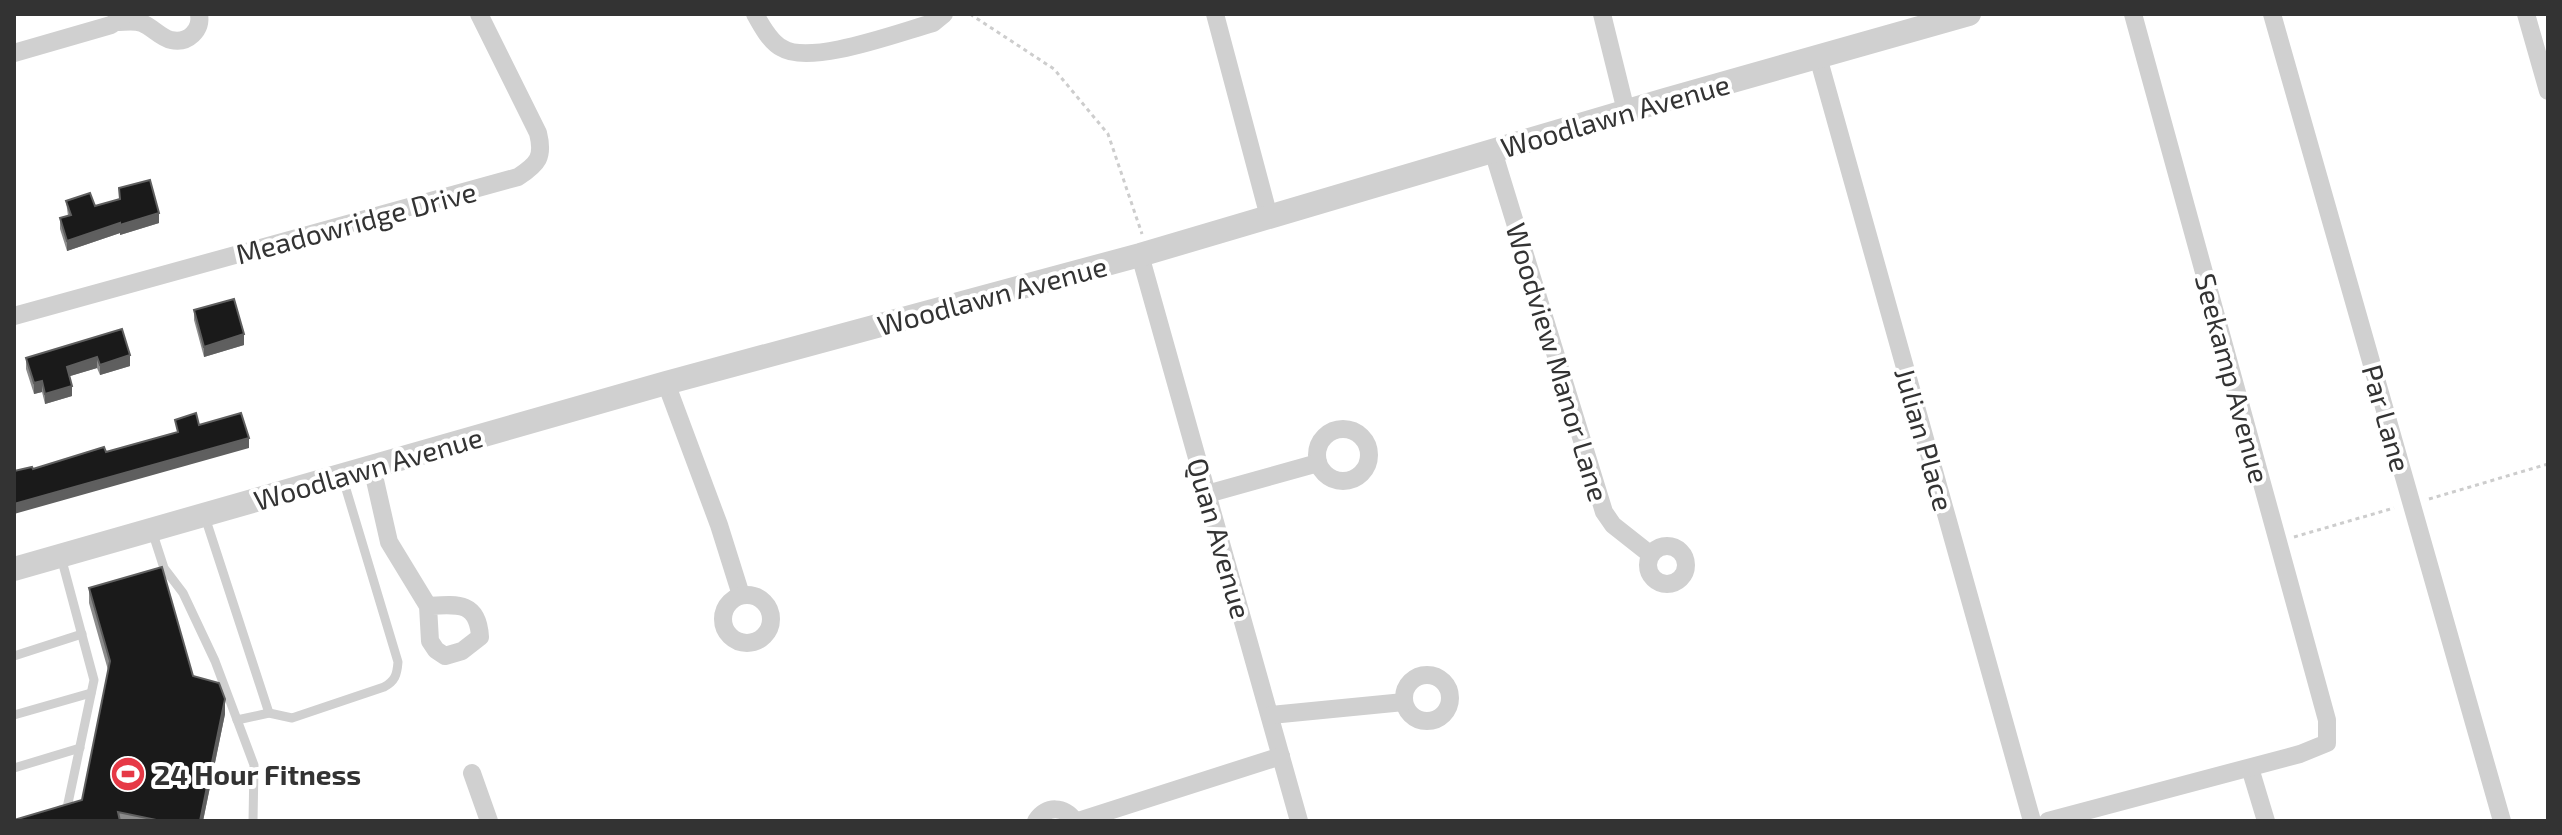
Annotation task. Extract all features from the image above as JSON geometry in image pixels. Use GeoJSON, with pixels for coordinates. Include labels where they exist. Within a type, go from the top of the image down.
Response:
{"type":"FeatureCollection","features":[{"type":"Feature","properties":{"kind":"street"},"geometry":{"type":"LineString","coordinates":[[14,53],[121,18],[143,24],[171,40],[184,39],[195,33],[200,22],[199,14]]}},
{"type":"Feature","properties":{"kind":"street","name":"Meadowridge Drive"},"geometry":{"type":"LineString","coordinates":[[14,316],[518,177],[535,166],[542,147],[538,133],[479,14]]}},
{"type":"Feature","properties":{"kind":"street"},"geometry":{"type":"LineString","coordinates":[[755,14],[781,48],[800,55],[822,53],[939,18]]}},
{"type":"Feature","properties":{"kind":"street"},"geometry":{"type":"LineString","coordinates":[[1215,14],[1269,217]]}},
{"type":"Feature","properties":{"kind":"street"},"geometry":{"type":"LineString","coordinates":[[1602,14],[1626,111]]}},
{"type":"Feature","properties":{"kind":"street","name":"Woodlawn Avenue"},"geometry":{"type":"LineString","coordinates":[[14,569],[666,383],[1144,254],[1626,111],[1969,14]]}},
{"type":"Feature","properties":{"kind":"street","name":"Seekamp Avenue"},"geometry":{"type":"LineString","coordinates":[[2133,14],[2327,720],[2327,743],[2250,768]]}},
{"type":"Feature","properties":{"kind":"street","name":"Par Lane"},"geometry":{"type":"LineString","coordinates":[[2272,14],[2502,821]]}},
{"type":"Feature","properties":{"kind":"street"},"geometry":{"type":"LineString","coordinates":[[2526,14],[2548,91]]}},
{"type":"Feature","properties":{"kind":"street","name":"Julian Place"},"geometry":{"type":"LineString","coordinates":[[1818,57],[2032,821]]}},
{"type":"Feature","properties":{"kind":"street","name":"Woodview Manor Lane"},"geometry":{"type":"LineString","coordinates":[[1493,151],[1604,512],[1613,525],[1651,555]]}},
{"type":"Feature","properties":{"kind":"street","name":"Quan Avenue"},"geometry":{"type":"LineString","coordinates":[[1144,254],[1207,494],[1299,821]]}},
{"type":"Feature","properties":{"kind":"street"},"geometry":{"type":"LineString","coordinates":[[666,383],[719,525],[741,595]]}},
{"type":"Feature","properties":{"kind":"street"},"geometry":{"type":"LineString","coordinates":[[1207,494],[1318,463]]}},
{"type":"Feature","properties":{"kind":"street"},"geometry":{"type":"LineString","coordinates":[[372,467],[389,542],[428,606]]}},
{"type":"Feature","properties":{"kind":"street"},"geometry":{"type":"LineString","coordinates":[[1271,715],[1404,702]]}},
{"type":"Feature","properties":{"kind":"street"},"geometry":{"type":"LineString","coordinates":[[1036,821],[1046,811],[1053,809],[1066,811],[1076,821],[1281,756]]}},
{"type":"Feature","properties":{"kind":"street"},"geometry":{"type":"LineString","coordinates":[[2048,821],[2250,768],[2266,821]]}},
{"type":"Feature","properties":{"kind":"street"},"geometry":{"type":"LineString","coordinates":[[472,773],[489,821]]}},
{"type":"Feature","properties":{"kind":"lane"},"geometry":{"type":"LineString","coordinates":[[237,720],[269,713],[292,718],[384,687],[397,675],[398,662],[342,475]]}},
{"type":"Feature","properties":{"kind":"lane"},"geometry":{"type":"LineString","coordinates":[[204,514],[269,713]]}},
{"type":"Feature","properties":{"kind":"lane"},"geometry":{"type":"LineString","coordinates":[[152,529],[164,568],[183,593],[215,661],[254,765],[253,821]]}},
{"type":"Feature","properties":{"kind":"lane"},"geometry":{"type":"LineString","coordinates":[[52,812],[67,808],[94,680],[61,556]]}},
{"type":"Feature","properties":{"kind":"lane"},"geometry":{"type":"LineString","coordinates":[[14,656],[82,634]]}},
{"type":"Feature","properties":{"kind":"lane"},"geometry":{"type":"LineString","coordinates":[[14,715],[91,693]]}},
{"type":"Feature","properties":{"kind":"lane"},"geometry":{"type":"LineString","coordinates":[[14,768],[80,748]]}},
{"type":"Feature","properties":{"kind":"path"},"geometry":{"type":"LineString","coordinates":[[970,14],[1054,69],[1108,134],[1144,254]]}},
{"type":"Feature","properties":{"kind":"building"},"geometry":{"type":"Polygon","coordinates":[[[150,180],[159,213],[67,241],[60,218],[71,215],[66,201],[90,193],[95,206],[120,199],[119,188],[150,180]]]}},
{"type":"Feature","properties":{"kind":"building"},"geometry":{"type":"Polygon","coordinates":[[[234,299],[244,334],[204,347],[194,310],[234,299]]]}},
{"type":"Feature","properties":{"kind":"building"},"geometry":{"type":"Polygon","coordinates":[[[122,329],[130,355],[100,365],[97,357],[67,367],[72,386],[45,394],[42,381],[34,383],[26,358],[122,329]]]}},
{"type":"Feature","properties":{"kind":"building"},"geometry":{"type":"Polygon","coordinates":[[[196,413],[199,425],[241,413],[249,438],[14,504],[14,471],[33,469],[104,447],[106,452],[178,432],[175,420],[196,413]]]}},
{"type":"Feature","properties":{"kind":"building"},"geometry":{"type":"Polygon","coordinates":[[[162,567],[193,676],[219,683],[225,699],[200,821],[161,821],[118,812],[120,821],[14,821],[82,800],[110,661],[89,588],[162,567]]]}},
{"type":"Feature","properties":{"kind":"place","name":"24 Hour Fitness"},"geometry":{"type":"Point","coordinates":[128,774]}}]}
